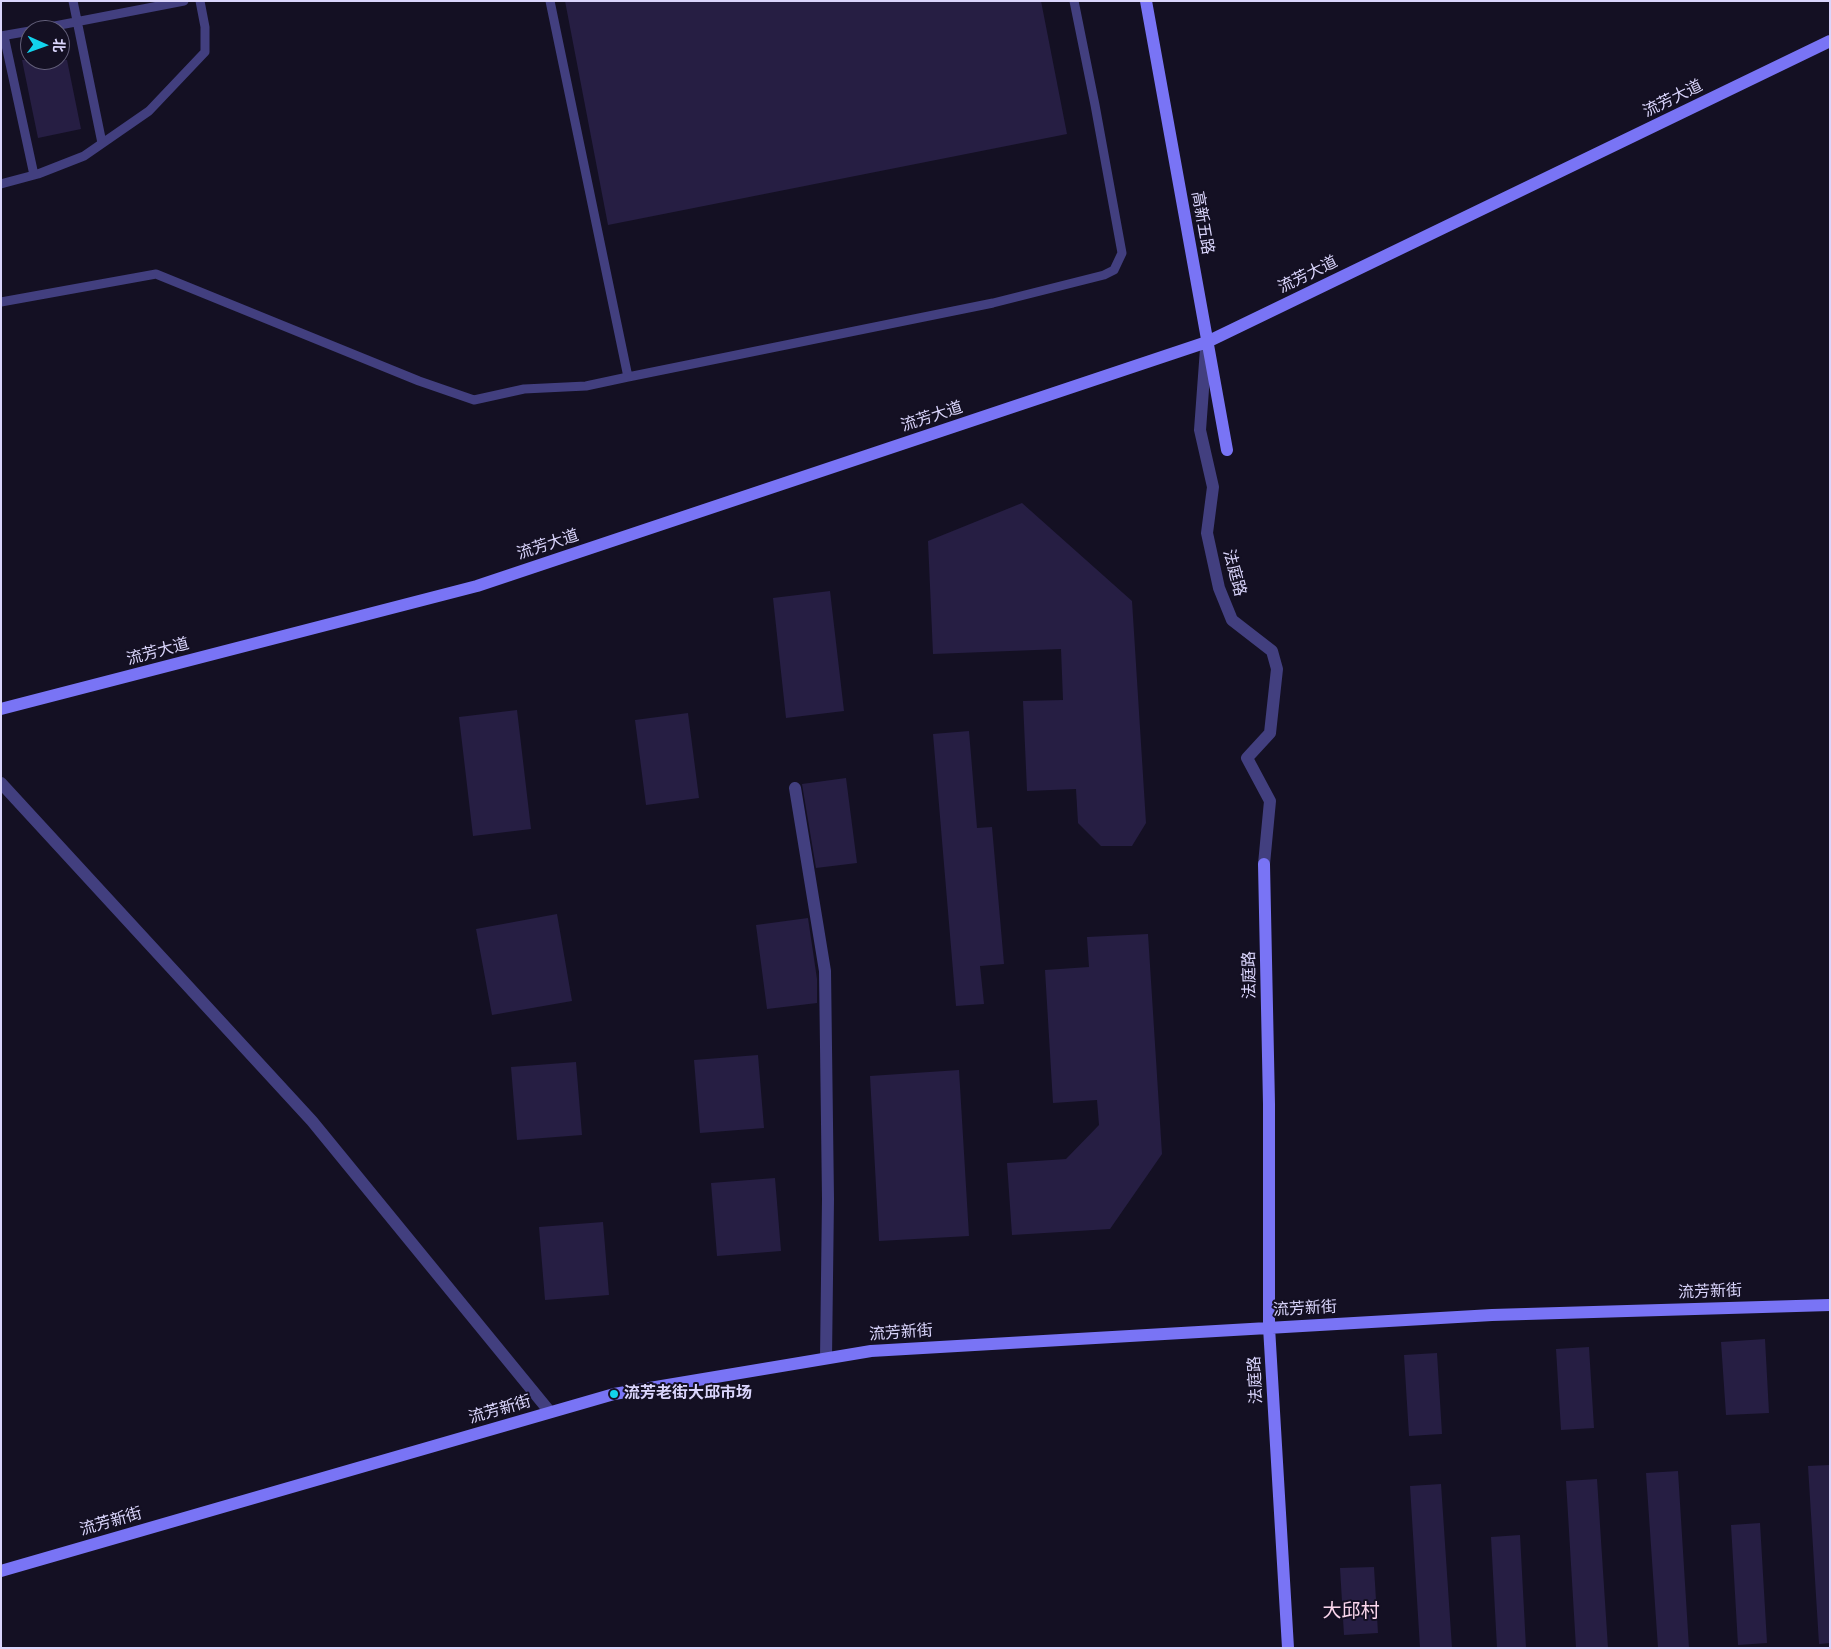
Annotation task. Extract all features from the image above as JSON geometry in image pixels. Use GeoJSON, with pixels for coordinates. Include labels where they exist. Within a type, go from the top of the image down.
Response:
{"type":"FeatureCollection","features":[{"type":"Feature","properties":{"kind":"main road","name":"高新五路"},"geometry":{"type":"LineString","coordinates":[[1146,1],[1227,450]]}},
{"type":"Feature","properties":{"kind":"main road","name":"流芳大道"},"geometry":{"type":"LineString","coordinates":[[1,709],[477,586],[1207,342],[1830,41]]}},
{"type":"Feature","properties":{"kind":"main road","name":"法庭路"},"geometry":{"type":"LineString","coordinates":[[1264,864],[1269,1104],[1269,1327],[1288,1648]]}},
{"type":"Feature","properties":{"kind":"main road","name":"流芳新街"},"geometry":{"type":"LineString","coordinates":[[1,1571],[614,1394],[871,1351],[1492,1315],[1830,1304]]}},
{"type":"Feature","properties":{"kind":"street","name":"法庭路"},"geometry":{"type":"LineString","coordinates":[[1207,342],[1200,430],[1213,487],[1207,533],[1219,588],[1232,620],[1272,651],[1277,669],[1270,733],[1247,758],[1270,801],[1264,864]]}},
{"type":"Feature","properties":{"kind":"street"},"geometry":{"type":"LineString","coordinates":[[1,783],[312,1121],[550,1412]]}},
{"type":"Feature","properties":{"kind":"street"},"geometry":{"type":"LineString","coordinates":[[795,788],[825,971],[828,1199],[826,1358]]}},
{"type":"Feature","properties":{"kind":"lane"},"geometry":{"type":"LineString","coordinates":[[73,1],[102,143]]}},
{"type":"Feature","properties":{"kind":"lane"},"geometry":{"type":"LineString","coordinates":[[70,23],[184,1]]}},
{"type":"Feature","properties":{"kind":"lane"},"geometry":{"type":"LineString","coordinates":[[1,184],[34,175],[84,156],[149,111],[205,52],[205,27],[200,1]]}},
{"type":"Feature","properties":{"kind":"lane"},"geometry":{"type":"LineString","coordinates":[[550,1],[628,377]]}},
{"type":"Feature","properties":{"kind":"lane"},"geometry":{"type":"LineString","coordinates":[[1,302],[156,274],[410,377],[474,400],[524,389],[586,386],[993,303],[1104,275],[1114,270],[1122,253],[1074,1]]}},
{"type":"Feature","properties":{"kind":"lane"},"geometry":{"type":"LineString","coordinates":[[20,33],[3,36],[34,175]]}},
{"type":"Feature","properties":{"kind":"building"},"geometry":{"type":"Polygon","coordinates":[[[565,1],[1041,1],[1067,134],[608,225],[565,1]]]}},
{"type":"Feature","properties":{"kind":"building"},"geometry":{"type":"Polygon","coordinates":[[[24,70],[69,70],[81,129],[38,138],[24,70]]]}},
{"type":"Feature","properties":{"kind":"building"},"geometry":{"type":"Polygon","coordinates":[[[1022,503],[1132,601],[1146,823],[1132,846],[1101,846],[1078,823],[1076,789],[1027,791],[1023,701],[1063,700],[1061,649],[933,654],[928,541],[1022,503]]]}},
{"type":"Feature","properties":{"kind":"building"},"geometry":{"type":"Polygon","coordinates":[[[830,591],[844,711],[786,718],[773,598],[830,591]]]}},
{"type":"Feature","properties":{"kind":"building"},"geometry":{"type":"Polygon","coordinates":[[[517,710],[531,829],[473,836],[459,717],[517,710]]]}},
{"type":"Feature","properties":{"kind":"building"},"geometry":{"type":"Polygon","coordinates":[[[688,713],[699,798],[646,805],[635,720],[688,713]]]}},
{"type":"Feature","properties":{"kind":"building"},"geometry":{"type":"Polygon","coordinates":[[[969,731],[977,828],[992,827],[1004,964],[980,966],[984,1004],[956,1006],[933,734],[969,731]]]}},
{"type":"Feature","properties":{"kind":"building"},"geometry":{"type":"Polygon","coordinates":[[[846,778],[857,863],[816,868],[802,784],[846,778]]]}},
{"type":"Feature","properties":{"kind":"building"},"geometry":{"type":"Polygon","coordinates":[[[557,914],[572,1001],[492,1015],[476,929],[557,914]]]}},
{"type":"Feature","properties":{"kind":"building"},"geometry":{"type":"Polygon","coordinates":[[[808,918],[817,979],[817,1003],[767,1009],[756,925],[808,918]]]}},
{"type":"Feature","properties":{"kind":"building"},"geometry":{"type":"Polygon","coordinates":[[[1148,934],[1162,1154],[1110,1229],[1012,1235],[1007,1163],[1066,1159],[1099,1125],[1097,1100],[1053,1103],[1045,970],[1089,967],[1087,937],[1148,934]]]}},
{"type":"Feature","properties":{"kind":"building"},"geometry":{"type":"Polygon","coordinates":[[[758,1055],[764,1128],[700,1133],[694,1060],[758,1055]]]}},
{"type":"Feature","properties":{"kind":"building"},"geometry":{"type":"Polygon","coordinates":[[[576,1062],[582,1135],[517,1140],[511,1067],[576,1062]]]}},
{"type":"Feature","properties":{"kind":"building"},"geometry":{"type":"Polygon","coordinates":[[[959,1070],[969,1236],[879,1241],[870,1076],[959,1070]]]}},
{"type":"Feature","properties":{"kind":"building"},"geometry":{"type":"Polygon","coordinates":[[[775,1178],[781,1251],[717,1256],[711,1183],[775,1178]]]}},
{"type":"Feature","properties":{"kind":"building"},"geometry":{"type":"Polygon","coordinates":[[[603,1222],[609,1295],[545,1300],[539,1227],[603,1222]]]}},
{"type":"Feature","properties":{"kind":"building"},"geometry":{"type":"Polygon","coordinates":[[[1765,1339],[1769,1413],[1726,1415],[1721,1342],[1765,1339]]]}},
{"type":"Feature","properties":{"kind":"building"},"geometry":{"type":"Polygon","coordinates":[[[1589,1347],[1594,1428],[1561,1430],[1556,1349],[1589,1347]]]}},
{"type":"Feature","properties":{"kind":"building"},"geometry":{"type":"Polygon","coordinates":[[[1437,1353],[1442,1434],[1409,1436],[1404,1355],[1437,1353]]]}},
{"type":"Feature","properties":{"kind":"building"},"geometry":{"type":"Polygon","coordinates":[[[1830,1465],[1830,1643],[1819,1644],[1808,1466],[1830,1465]]]}},
{"type":"Feature","properties":{"kind":"building"},"geometry":{"type":"Polygon","coordinates":[[[1678,1471],[1689,1648],[1658,1648],[1646,1473],[1678,1471]]]}},
{"type":"Feature","properties":{"kind":"building"},"geometry":{"type":"Polygon","coordinates":[[[1597,1479],[1608,1648],[1576,1648],[1566,1481],[1597,1479]]]}},
{"type":"Feature","properties":{"kind":"building"},"geometry":{"type":"Polygon","coordinates":[[[1441,1484],[1452,1648],[1420,1648],[1410,1486],[1441,1484]]]}},
{"type":"Feature","properties":{"kind":"building"},"geometry":{"type":"Polygon","coordinates":[[[1760,1523],[1767,1643],[1738,1645],[1731,1525],[1760,1523]]]}},
{"type":"Feature","properties":{"kind":"building"},"geometry":{"type":"Polygon","coordinates":[[[1520,1535],[1526,1648],[1497,1648],[1491,1537],[1520,1535]]]}},
{"type":"Feature","properties":{"kind":"building"},"geometry":{"type":"Polygon","coordinates":[[[1374,1567],[1378,1633],[1344,1635],[1340,1568],[1374,1567]]]}},
{"type":"Feature","properties":{"kind":"place","name":"流芳老街大邱市场"},"geometry":{"type":"Point","coordinates":[614,1394]}},
{"type":"Feature","properties":{"kind":"district","name":"大邱村"},"geometry":{"type":"Point","coordinates":[1351,1612]}}]}
